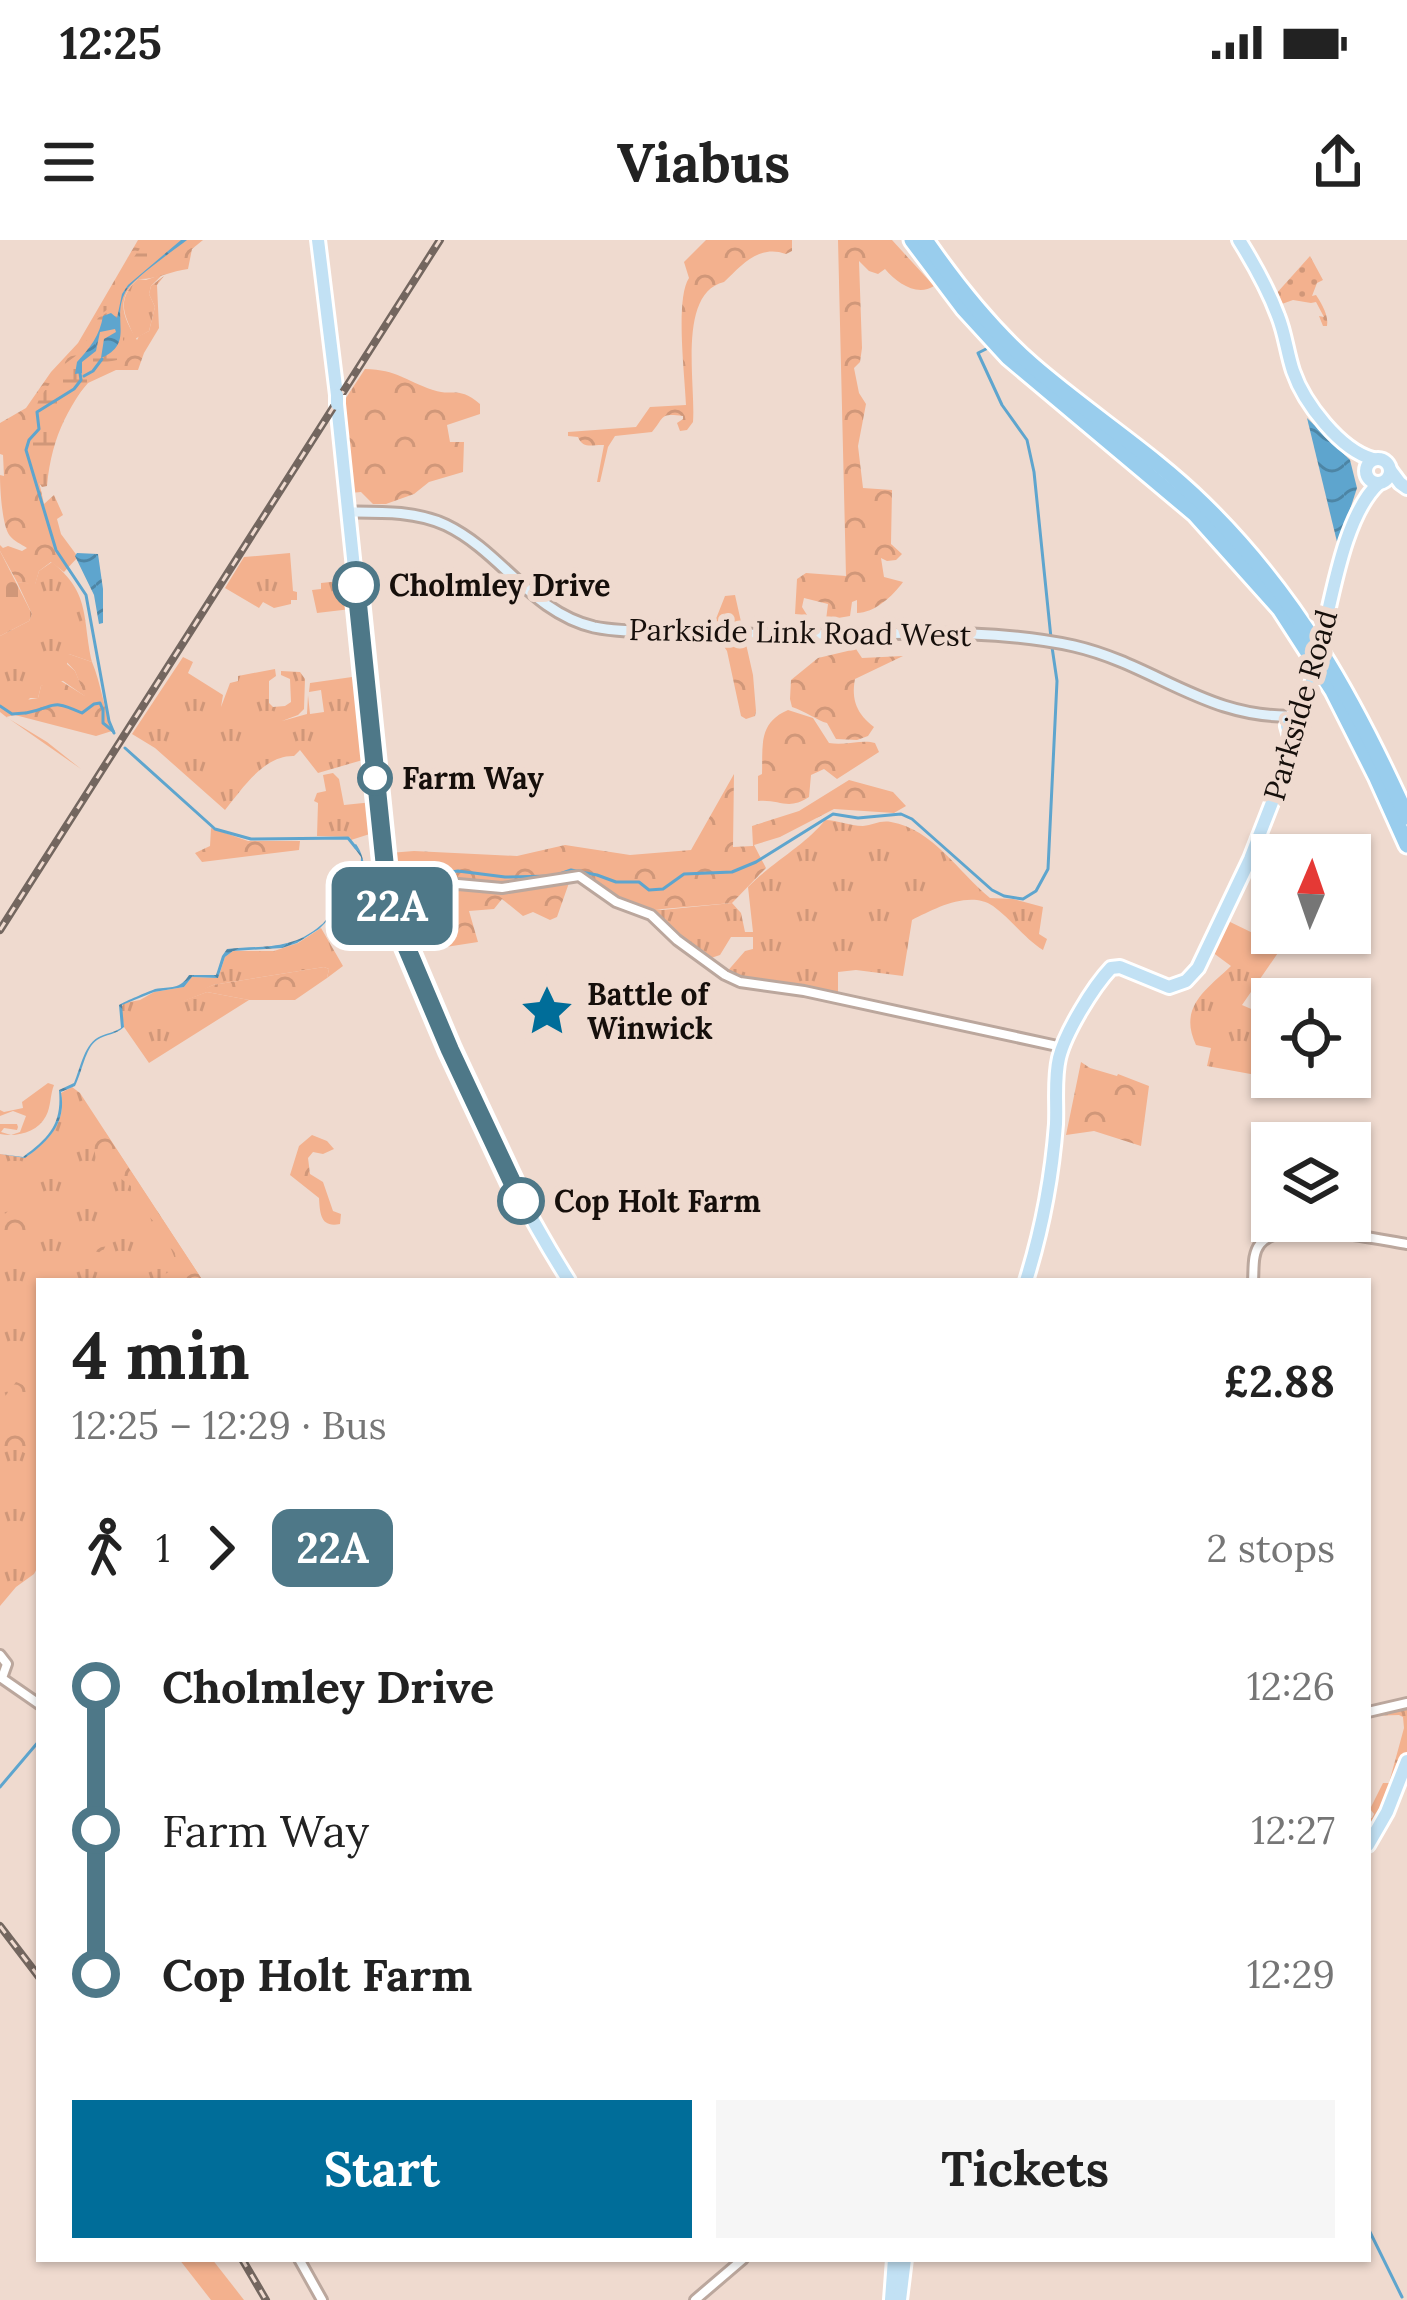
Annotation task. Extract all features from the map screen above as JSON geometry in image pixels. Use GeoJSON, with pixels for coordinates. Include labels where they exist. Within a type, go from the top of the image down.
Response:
{"type":"FeatureCollection","features":[{"type":"Feature","properties":{"kind":"highway"},"geometry":{"type":"LineString","coordinates":[[911,240],[1008,357],[1196,514],[1280,609],[1333,691],[1407,845]]}},
{"type":"Feature","properties":{"kind":"highway"},"geometry":{"type":"LineString","coordinates":[[925,240],[1016,350],[1202,504],[1292,604],[1348,695],[1407,817]]}},
{"type":"Feature","properties":{"kind":"main road"},"geometry":{"type":"LineString","coordinates":[[318,240],[354,515],[389,893],[412,967],[477,1111],[528,1214],[567,1278]]}},
{"type":"Feature","properties":{"kind":"main road","name":"Parkside Road"},"geometry":{"type":"LineString","coordinates":[[1062,1047],[1112,968],[1169,987],[1180,985],[1191,977],[1211,945],[1287,764],[1290,721],[1313,676],[1348,541],[1380,476],[1314,410],[1301,390],[1279,317],[1239,240]]}},
{"type":"Feature","properties":{"kind":"main road","name":"Parkside Link Road West"},"geometry":{"type":"LineString","coordinates":[[354,515],[401,513],[443,524],[483,549],[534,598],[563,617],[596,628],[758,636],[931,632],[1038,640],[1095,652],[1197,698],[1290,721]]}},
{"type":"Feature","properties":{"kind":"main road"},"geometry":{"type":"LineString","coordinates":[[1027,1278],[1047,1193],[1062,1047]]}},
{"type":"Feature","properties":{"kind":"main road"},"geometry":{"type":"LineString","coordinates":[[1371,1840],[1407,1761]]}},
{"type":"Feature","properties":{"kind":"main road"},"geometry":{"type":"LineString","coordinates":[[1371,1854],[1407,1783]]}},
{"type":"Feature","properties":{"kind":"main road"},"geometry":{"type":"LineString","coordinates":[[895,2300],[896,2262]]}},
{"type":"Feature","properties":{"kind":"street"},"geometry":{"type":"LineString","coordinates":[[389,893],[458,884],[502,888],[579,876],[616,902],[651,915],[677,940],[740,982],[822,994],[1062,1047]]}},
{"type":"Feature","properties":{"kind":"street"},"geometry":{"type":"LineString","coordinates":[[1253,1278],[1257,1248],[1280,1233],[1407,1244]]}},
{"type":"Feature","properties":{"kind":"street"},"geometry":{"type":"LineString","coordinates":[[0,1655],[7,1664],[1,1678],[36,1702]]}},
{"type":"Feature","properties":{"kind":"street"},"geometry":{"type":"LineString","coordinates":[[1371,1711],[1407,1702]]}},
{"type":"Feature","properties":{"kind":"street"},"geometry":{"type":"LineString","coordinates":[[301,2262],[322,2300]]}},
{"type":"Feature","properties":{"kind":"street"},"geometry":{"type":"LineString","coordinates":[[694,2300],[739,2262]]}},
{"type":"Feature","properties":{"kind":"green space"},"geometry":{"type":"Polygon","coordinates":[[[138,240],[203,240],[192,249],[188,269],[138,279],[126,294],[125,317],[137,340],[149,331],[155,307],[151,286],[164,276],[157,285],[159,328],[138,370],[116,370],[88,383],[72,402],[44,407],[36,468],[44,504],[54,495],[63,515],[57,519],[61,534],[78,557],[64,572],[51,562],[39,571],[35,585],[17,582],[0,551],[0,545],[27,548],[12,538],[5,524],[0,423],[26,408],[78,343],[138,240]]]}},
{"type":"Feature","properties":{"kind":"green space"},"geometry":{"type":"Polygon","coordinates":[[[146,240],[172,240],[126,280],[115,304],[97,317],[115,284],[146,240]]]}},
{"type":"Feature","properties":{"kind":"green space"},"geometry":{"type":"Polygon","coordinates":[[[706,240],[792,240],[792,251],[759,254],[709,290],[694,321],[693,422],[680,431],[677,423],[683,416],[666,416],[652,432],[615,436],[597,482],[604,445],[586,445],[568,432],[636,427],[650,407],[686,405],[682,320],[689,278],[684,262],[706,240]]]}},
{"type":"Feature","properties":{"kind":"green space"},"geometry":{"type":"Polygon","coordinates":[[[838,240],[892,240],[934,286],[914,289],[885,269],[878,274],[859,261],[862,348],[854,368],[866,404],[858,446],[863,488],[892,490],[891,544],[902,554],[896,560],[881,558],[884,577],[903,582],[870,610],[857,613],[857,600],[852,602],[850,616],[826,620],[828,604],[804,598],[807,615],[795,614],[797,579],[806,573],[846,576],[838,240]]]}},
{"type":"Feature","properties":{"kind":"green space"},"geometry":{"type":"Polygon","coordinates":[[[1310,256],[1323,280],[1312,296],[1323,306],[1327,326],[1323,326],[1316,302],[1293,300],[1279,305],[1275,295],[1310,256]]]}},
{"type":"Feature","properties":{"kind":"green space"},"geometry":{"type":"Polygon","coordinates":[[[163,274],[149,294],[155,307],[149,331],[135,339],[124,309],[126,294],[138,279],[163,274]]]}},
{"type":"Feature","properties":{"kind":"green space"},"geometry":{"type":"Polygon","coordinates":[[[115,308],[125,330],[117,360],[102,363],[72,406],[53,450],[47,486],[42,487],[31,472],[23,443],[36,429],[39,399],[62,366],[81,352],[98,318],[115,308]]]}},
{"type":"Feature","properties":{"kind":"green space"},"geometry":{"type":"Polygon","coordinates":[[[365,369],[393,373],[440,392],[460,393],[480,404],[480,414],[447,425],[450,442],[464,442],[463,472],[429,482],[414,494],[386,504],[373,504],[361,492],[350,493],[342,404],[365,369]]]}},
{"type":"Feature","properties":{"kind":"green space"},"geometry":{"type":"Polygon","coordinates":[[[0,551],[32,614],[29,621],[0,636],[0,551]]]}},
{"type":"Feature","properties":{"kind":"green space"},"geometry":{"type":"Polygon","coordinates":[[[290,553],[293,591],[297,592],[291,604],[274,608],[263,602],[259,608],[225,588],[244,557],[290,553]]]}},
{"type":"Feature","properties":{"kind":"green space"},"geometry":{"type":"Polygon","coordinates":[[[52,562],[73,585],[83,607],[92,662],[69,654],[67,664],[86,697],[63,681],[41,686],[38,698],[30,698],[15,715],[6,717],[0,712],[0,636],[29,621],[32,614],[17,582],[35,584],[39,571],[52,562]]]}},
{"type":"Feature","properties":{"kind":"green space"},"geometry":{"type":"Polygon","coordinates":[[[349,580],[351,609],[317,613],[312,590],[321,589],[321,583],[349,580]]]}},
{"type":"Feature","properties":{"kind":"green space"},"geometry":{"type":"Polygon","coordinates":[[[735,595],[753,675],[756,711],[746,719],[741,716],[727,651],[712,629],[725,596],[735,595]]]}},
{"type":"Feature","properties":{"kind":"green space"},"geometry":{"type":"Polygon","coordinates":[[[856,649],[862,658],[903,656],[855,679],[857,706],[874,727],[868,736],[836,739],[827,723],[792,707],[791,680],[818,658],[856,649]]]}},
{"type":"Feature","properties":{"kind":"green space"},"geometry":{"type":"Polygon","coordinates":[[[69,654],[92,662],[112,731],[96,736],[15,715],[26,700],[38,698],[41,686],[56,678],[85,696],[75,671],[63,658],[69,654]]]}},
{"type":"Feature","properties":{"kind":"green space"},"geometry":{"type":"Polygon","coordinates":[[[183,657],[193,662],[188,673],[223,695],[221,707],[230,683],[238,681],[238,676],[275,669],[276,676],[269,681],[269,703],[285,706],[291,702],[290,679],[281,671],[300,672],[305,679],[304,709],[282,721],[307,714],[308,695],[310,714],[324,712],[321,690],[309,692],[310,683],[359,676],[366,759],[318,773],[300,750],[263,767],[225,810],[155,748],[132,734],[183,657]]]}},
{"type":"Feature","properties":{"kind":"green space"},"geometry":{"type":"Polygon","coordinates":[[[788,710],[813,718],[829,743],[870,742],[879,752],[837,779],[824,769],[811,775],[809,797],[802,801],[758,801],[764,736],[771,721],[788,710]]]}},
{"type":"Feature","properties":{"kind":"green space"},"geometry":{"type":"Polygon","coordinates":[[[9,719],[47,742],[81,769],[9,719]]]}},
{"type":"Feature","properties":{"kind":"green space"},"geometry":{"type":"Polygon","coordinates":[[[333,773],[339,779],[344,805],[373,802],[376,832],[351,840],[317,836],[318,803],[314,801],[317,793],[326,791],[323,775],[333,773]]]}},
{"type":"Feature","properties":{"kind":"green space"},"geometry":{"type":"Polygon","coordinates":[[[734,774],[733,847],[753,846],[752,826],[799,811],[849,780],[893,792],[906,806],[894,813],[834,809],[754,845],[766,868],[732,903],[651,910],[608,896],[594,884],[570,880],[557,917],[550,920],[533,912],[523,916],[502,899],[494,909],[469,911],[478,942],[420,951],[453,1035],[406,942],[397,900],[401,896],[389,853],[517,856],[565,845],[630,855],[691,850],[734,774]]]}},
{"type":"Feature","properties":{"kind":"green space"},"geometry":{"type":"Polygon","coordinates":[[[825,820],[863,826],[891,822],[920,833],[990,898],[1043,907],[1039,934],[1047,939],[1043,950],[993,906],[973,900],[952,903],[912,920],[903,976],[838,972],[838,996],[725,974],[745,951],[753,949],[753,937],[731,937],[720,955],[711,958],[640,907],[662,910],[732,903],[741,913],[745,932],[753,932],[748,887],[825,820]]]}},
{"type":"Feature","properties":{"kind":"green space"},"geometry":{"type":"Polygon","coordinates":[[[211,828],[248,841],[300,841],[299,850],[202,862],[195,853],[210,846],[211,828]]]}},
{"type":"Feature","properties":{"kind":"green space"},"geometry":{"type":"Polygon","coordinates":[[[1226,920],[1251,932],[1251,954],[1277,954],[1261,978],[1251,978],[1251,992],[1242,1005],[1251,1009],[1251,1074],[1207,1066],[1211,1048],[1196,1045],[1191,1032],[1197,1000],[1231,966],[1212,952],[1226,920]]]}},
{"type":"Feature","properties":{"kind":"green space"},"geometry":{"type":"Polygon","coordinates":[[[321,928],[343,966],[327,978],[329,969],[324,967],[213,985],[180,1002],[207,992],[249,1000],[149,1063],[124,1027],[124,1003],[184,987],[192,977],[218,978],[225,957],[233,951],[274,951],[321,928]]]}},
{"type":"Feature","properties":{"kind":"green space"},"geometry":{"type":"Polygon","coordinates":[[[329,969],[327,978],[295,1000],[249,1000],[207,992],[178,1000],[213,985],[329,969]]]}},
{"type":"Feature","properties":{"kind":"green space"},"geometry":{"type":"Polygon","coordinates":[[[1081,1062],[1149,1086],[1141,1146],[1094,1131],[1066,1135],[1081,1062]]]}},
{"type":"Feature","properties":{"kind":"green space"},"geometry":{"type":"Polygon","coordinates":[[[48,1083],[54,1085],[42,1122],[32,1130],[12,1135],[20,1132],[26,1116],[13,1111],[0,1116],[0,1110],[23,1108],[22,1102],[48,1083]]]}},
{"type":"Feature","properties":{"kind":"green space"},"geometry":{"type":"Polygon","coordinates":[[[72,1087],[80,1093],[201,1278],[36,1278],[36,1570],[0,1606],[0,1154],[25,1158],[41,1145],[58,1122],[61,1093],[72,1087]]]}},
{"type":"Feature","properties":{"kind":"green space"},"geometry":{"type":"Polygon","coordinates":[[[0,1124],[17,1124],[17,1130],[1,1132],[10,1135],[0,1134],[0,1124]]]}},
{"type":"Feature","properties":{"kind":"green space"},"geometry":{"type":"Polygon","coordinates":[[[105,1132],[201,1278],[164,1278],[177,1266],[170,1246],[131,1201],[131,1186],[96,1161],[93,1139],[105,1132]]]}},
{"type":"Feature","properties":{"kind":"green space"},"geometry":{"type":"Polygon","coordinates":[[[312,1135],[334,1149],[313,1152],[308,1158],[310,1174],[323,1182],[333,1211],[341,1214],[340,1224],[325,1221],[319,1198],[290,1175],[299,1146],[312,1135]]]}},
{"type":"Feature","properties":{"kind":"green space"},"geometry":{"type":"Polygon","coordinates":[[[19,1202],[24,1211],[34,1209],[33,1230],[18,1239],[0,1237],[0,1218],[19,1202]]]}},
{"type":"Feature","properties":{"kind":"green space"},"geometry":{"type":"Polygon","coordinates":[[[107,1243],[102,1253],[90,1250],[90,1256],[58,1278],[48,1278],[36,1268],[36,1262],[80,1244],[107,1243]]]}},
{"type":"Feature","properties":{"kind":"green space"},"geometry":{"type":"Polygon","coordinates":[[[16,1382],[30,1392],[29,1429],[31,1438],[36,1436],[36,1451],[30,1456],[19,1450],[0,1450],[0,1403],[16,1382]]]}},
{"type":"Feature","properties":{"kind":"green space"},"geometry":{"type":"Polygon","coordinates":[[[1407,1706],[1407,1755],[1371,1835],[1371,1807],[1383,1783],[1389,1783],[1404,1728],[1399,1715],[1371,1715],[1407,1706]]]}},
{"type":"Feature","properties":{"kind":"green space"},"geometry":{"type":"Polygon","coordinates":[[[181,2262],[214,2262],[244,2300],[211,2300],[181,2262]]]}},
{"type":"Feature","properties":{"kind":"water"},"geometry":{"type":"Polygon","coordinates":[[[181,240],[187,240],[126,291],[117,345],[101,358],[104,339],[116,332],[100,332],[96,351],[82,362],[82,373],[75,374],[103,316],[111,313],[117,318],[122,294],[128,285],[181,240]]]}},
{"type":"Feature","properties":{"kind":"water"},"geometry":{"type":"Polygon","coordinates":[[[1307,418],[1350,460],[1357,488],[1338,546],[1307,418]]]}},
{"type":"Feature","properties":{"kind":"water"},"geometry":{"type":"Polygon","coordinates":[[[77,553],[98,554],[103,623],[99,624],[94,595],[77,553]]]}},
{"type":"Feature","properties":{"kind":"water"},"geometry":{"type":"Polygon","coordinates":[[[356,844],[361,854],[364,872],[361,888],[356,886],[360,884],[361,857],[356,844]]]}},
{"type":"Feature","properties":{"kind":"water"},"geometry":{"type":"Polygon","coordinates":[[[356,886],[335,903],[327,921],[319,929],[297,943],[233,951],[225,957],[218,978],[192,977],[184,987],[122,1005],[124,1027],[89,1049],[75,1086],[61,1092],[61,1113],[48,1138],[25,1158],[0,1154],[23,1157],[47,1136],[56,1121],[59,1090],[74,1083],[87,1050],[95,1039],[121,1028],[119,1005],[155,989],[179,985],[189,975],[216,975],[227,949],[299,939],[324,922],[335,900],[356,886]]]}},
{"type":"Feature","properties":{"kind":"waterway"},"geometry":{"type":"LineString","coordinates":[[988,348],[978,353],[1002,405],[1027,440],[1034,472],[1051,638]]}},
{"type":"Feature","properties":{"kind":"waterway"},"geometry":{"type":"LineString","coordinates":[[84,376],[102,359]]}},
{"type":"Feature","properties":{"kind":"waterway"},"geometry":{"type":"LineString","coordinates":[[80,373],[74,389],[37,412],[39,429],[26,450],[56,550],[86,595],[114,733]]}},
{"type":"Feature","properties":{"kind":"waterway"},"geometry":{"type":"LineString","coordinates":[[392,880],[458,871],[505,877],[554,876],[571,870],[616,882],[639,882],[649,890],[663,889],[684,874],[732,872],[756,862],[833,814],[858,818],[901,814],[992,890],[1023,899],[1036,891],[1048,869],[1057,681],[1052,647]]}},
{"type":"Feature","properties":{"kind":"waterway"},"geometry":{"type":"LineString","coordinates":[[26,713],[58,705],[82,713],[100,703],[103,723],[113,731]]}},
{"type":"Feature","properties":{"kind":"waterway"},"geometry":{"type":"LineString","coordinates":[[0,706],[12,714],[25,713]]}},
{"type":"Feature","properties":{"kind":"waterway"},"geometry":{"type":"LineString","coordinates":[[125,748],[215,829],[251,839],[348,838],[356,848]]}},
{"type":"Feature","properties":{"kind":"waterway"},"geometry":{"type":"LineString","coordinates":[[0,1787],[36,1745]]}},
{"type":"Feature","properties":{"kind":"waterway"},"geometry":{"type":"LineString","coordinates":[[1371,2234],[1402,2297]]}},
{"type":"Feature","properties":{"kind":"railway"},"geometry":{"type":"LineString","coordinates":[[0,930],[440,240]]}},
{"type":"Feature","properties":{"kind":"railway"},"geometry":{"type":"LineString","coordinates":[[0,1926],[36,1973]]}},
{"type":"Feature","properties":{"kind":"railway"},"geometry":{"type":"LineString","coordinates":[[244,2262],[266,2300]]}},
{"type":"Feature","properties":{"kind":"bus line","name":"22A"},"geometry":{"type":"LineString","coordinates":[[356,585],[385,867],[398,927],[412,967],[521,1201]]}},
{"type":"Feature","properties":{"kind":"place","name":"Cholmley Drive"},"geometry":{"type":"Point","coordinates":[356,585]}},
{"type":"Feature","properties":{"kind":"place","name":"Farm Way"},"geometry":{"type":"Point","coordinates":[375,778]}},
{"type":"Feature","properties":{"kind":"place","name":"Battle of Winwick"},"geometry":{"type":"Point","coordinates":[547,1011]}},
{"type":"Feature","properties":{"kind":"place","name":"Cop Holt Farm"},"geometry":{"type":"Point","coordinates":[521,1201]}}]}
